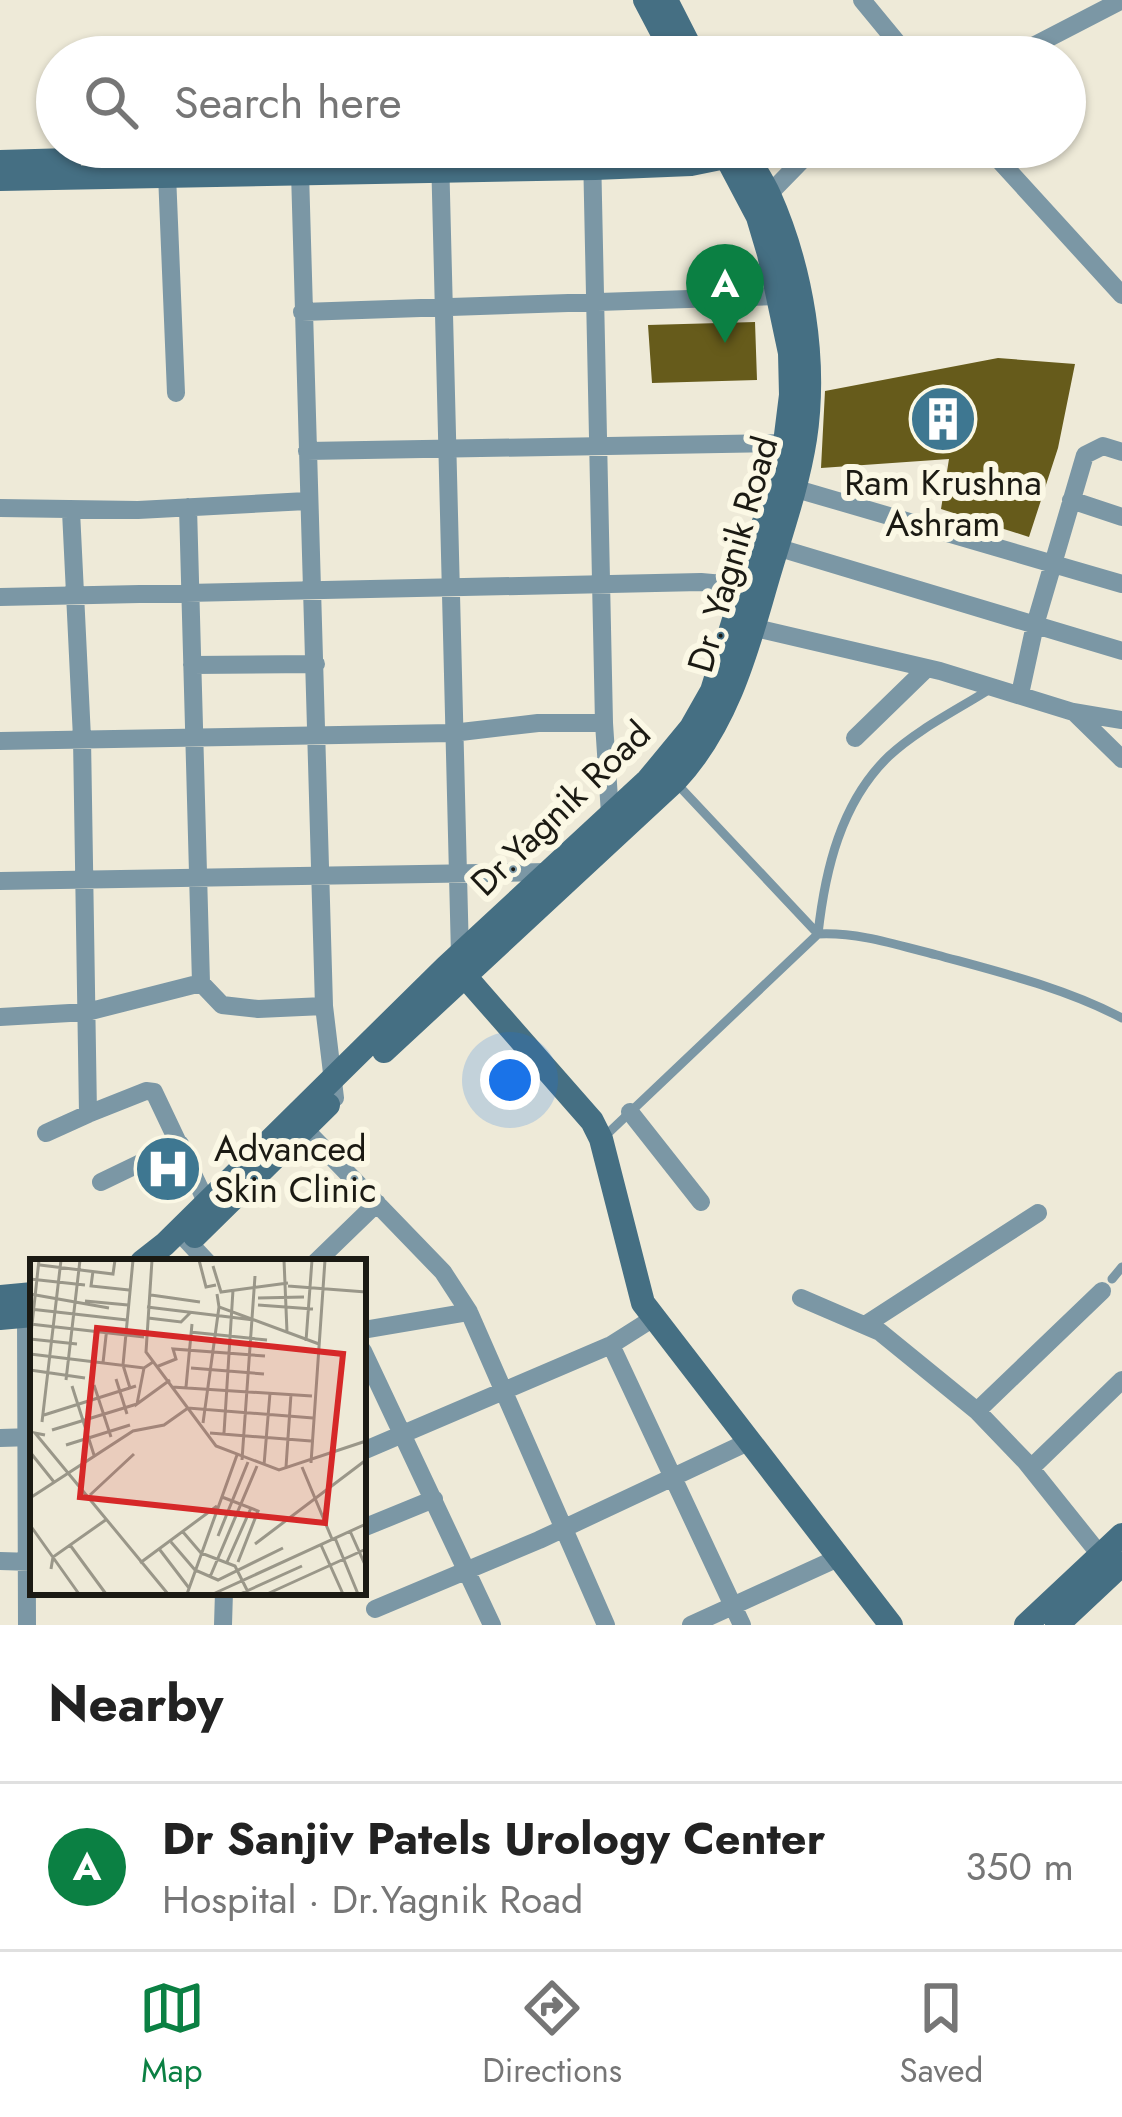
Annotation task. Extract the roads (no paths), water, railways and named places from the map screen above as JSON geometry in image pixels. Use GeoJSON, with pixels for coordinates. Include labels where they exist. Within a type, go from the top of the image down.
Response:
{"type":"FeatureCollection","features":[{"type":"Feature","properties":{"kind":"street"},"geometry":{"type":"LineString","coordinates":[[645,0],[664,36]]}},
{"type":"Feature","properties":{"kind":"street"},"geometry":{"type":"LineString","coordinates":[[666,0],[684,36]]}},
{"type":"Feature","properties":{"kind":"street"},"geometry":{"type":"LineString","coordinates":[[862,0],[892,36]]}},
{"type":"Feature","properties":{"kind":"street"},"geometry":{"type":"LineString","coordinates":[[1053,36],[1122,0]]}},
{"type":"Feature","properties":{"kind":"street"},"geometry":{"type":"LineString","coordinates":[[0,162],[36,162]]}},
{"type":"Feature","properties":{"kind":"street"},"geometry":{"type":"LineString","coordinates":[[0,179],[356,168]]}},
{"type":"Feature","properties":{"kind":"street"},"geometry":{"type":"LineString","coordinates":[[440,168],[455,872],[462,964],[577,1100],[602,1139],[635,1283],[652,1319],[838,1558],[881,1622]]}},
{"type":"Feature","properties":{"kind":"street"},"geometry":{"type":"LineString","coordinates":[[594,168],[604,723],[610,814]]}},
{"type":"Feature","properties":{"kind":"street"},"geometry":{"type":"LineString","coordinates":[[0,597],[602,584],[755,587],[785,443],[790,353],[758,217],[740,168]]}},
{"type":"Feature","properties":{"kind":"street","name":"Dr. Yagnik Road"},"geometry":{"type":"LineString","coordinates":[[168,1259],[183,1237],[333,1089],[668,774],[717,720],[736,680],[744,625],[755,587],[776,548],[804,442],[808,358],[790,260],[769,194],[748,168]]}},
{"type":"Feature","properties":{"kind":"street"},"geometry":{"type":"LineString","coordinates":[[769,194],[797,168]]}},
{"type":"Feature","properties":{"kind":"street"},"geometry":{"type":"LineString","coordinates":[[1006,168],[1122,295]]}},
{"type":"Feature","properties":{"kind":"street"},"geometry":{"type":"LineString","coordinates":[[300,172],[324,1006],[333,1089]]}},
{"type":"Feature","properties":{"kind":"street"},"geometry":{"type":"LineString","coordinates":[[167,174],[176,394]]}},
{"type":"Feature","properties":{"kind":"street"},"geometry":{"type":"LineString","coordinates":[[302,312],[779,296]]}},
{"type":"Feature","properties":{"kind":"street"},"geometry":{"type":"LineString","coordinates":[[307,451],[785,443]]}},
{"type":"Feature","properties":{"kind":"street"},"geometry":{"type":"LineString","coordinates":[[1019,694],[1085,455],[1103,446],[1122,452]]}},
{"type":"Feature","properties":{"kind":"street"},"geometry":{"type":"LineString","coordinates":[[793,488],[1122,584]]}},
{"type":"Feature","properties":{"kind":"street"},"geometry":{"type":"LineString","coordinates":[[1071,500],[1122,517]]}},
{"type":"Feature","properties":{"kind":"street"},"geometry":{"type":"LineString","coordinates":[[0,508],[71,511],[307,501]]}},
{"type":"Feature","properties":{"kind":"street"},"geometry":{"type":"LineString","coordinates":[[188,507],[201,983],[222,1005],[258,1009],[324,1006]]}},
{"type":"Feature","properties":{"kind":"street"},"geometry":{"type":"LineString","coordinates":[[71,511],[82,738],[88,1114]]}},
{"type":"Feature","properties":{"kind":"street"},"geometry":{"type":"LineString","coordinates":[[776,548],[1122,651]]}},
{"type":"Feature","properties":{"kind":"street"},"geometry":{"type":"LineString","coordinates":[[744,625],[927,668],[1073,712],[1122,720]]}},
{"type":"Feature","properties":{"kind":"street"},"geometry":{"type":"LineString","coordinates":[[192,665],[316,664]]}},
{"type":"Feature","properties":{"kind":"street"},"geometry":{"type":"LineString","coordinates":[[856,739],[927,668]]}},
{"type":"Feature","properties":{"kind":"street"},"geometry":{"type":"LineString","coordinates":[[1073,712],[1122,759]]}},
{"type":"Feature","properties":{"kind":"street"},"geometry":{"type":"LineString","coordinates":[[0,741],[452,733],[538,723],[604,723]]}},
{"type":"Feature","properties":{"kind":"street","name":"Dr.Yagnik Road"},"geometry":{"type":"LineString","coordinates":[[462,964],[610,814],[668,774]]}},
{"type":"Feature","properties":{"kind":"street"},"geometry":{"type":"LineString","coordinates":[[0,880],[548,872]]}},
{"type":"Feature","properties":{"kind":"street"},"geometry":{"type":"LineString","coordinates":[[0,1017],[87,1012],[201,983]]}},
{"type":"Feature","properties":{"kind":"street"},"geometry":{"type":"LineString","coordinates":[[46,1132],[146,1091],[154,1092],[211,1211]]}},
{"type":"Feature","properties":{"kind":"street"},"geometry":{"type":"LineString","coordinates":[[630,1112],[701,1202]]}},
{"type":"Feature","properties":{"kind":"street"},"geometry":{"type":"LineString","coordinates":[[299,1123],[443,1272],[469,1312],[606,1625]]}},
{"type":"Feature","properties":{"kind":"street"},"geometry":{"type":"LineString","coordinates":[[101,1182],[180,1144]]}},
{"type":"Feature","properties":{"kind":"street"},"geometry":{"type":"LineString","coordinates":[[319,1259],[376,1203]]}},
{"type":"Feature","properties":{"kind":"street"},"geometry":{"type":"LineString","coordinates":[[865,1325],[1038,1213]]}},
{"type":"Feature","properties":{"kind":"street"},"geometry":{"type":"LineString","coordinates":[[147,1259],[183,1237],[204,1259]]}},
{"type":"Feature","properties":{"kind":"street"},"geometry":{"type":"LineString","coordinates":[[977,1411],[1107,1285]]}},
{"type":"Feature","properties":{"kind":"street"},"geometry":{"type":"LineString","coordinates":[[0,1297],[30,1308]]}},
{"type":"Feature","properties":{"kind":"street"},"geometry":{"type":"LineString","coordinates":[[801,1298],[880,1332],[977,1411],[1111,1560]]}},
{"type":"Feature","properties":{"kind":"street"},"geometry":{"type":"LineString","coordinates":[[0,1318],[30,1308]]}},
{"type":"Feature","properties":{"kind":"street"},"geometry":{"type":"LineString","coordinates":[[366,1329],[469,1312]]}},
{"type":"Feature","properties":{"kind":"street"},"geometry":{"type":"LineString","coordinates":[[366,1449],[611,1345],[652,1319]]}},
{"type":"Feature","properties":{"kind":"street"},"geometry":{"type":"LineString","coordinates":[[611,1345],[742,1625]]}},
{"type":"Feature","properties":{"kind":"street"},"geometry":{"type":"LineString","coordinates":[[368,1375],[403,1433],[492,1625]]}},
{"type":"Feature","properties":{"kind":"street"},"geometry":{"type":"LineString","coordinates":[[1031,1468],[1122,1380]]}},
{"type":"Feature","properties":{"kind":"street"},"geometry":{"type":"LineString","coordinates":[[0,1438],[30,1437],[27,1625]]}},
{"type":"Feature","properties":{"kind":"street"},"geometry":{"type":"LineString","coordinates":[[375,1609],[750,1442]]}},
{"type":"Feature","properties":{"kind":"street"},"geometry":{"type":"LineString","coordinates":[[366,1527],[434,1499]]}},
{"type":"Feature","properties":{"kind":"street"},"geometry":{"type":"LineString","coordinates":[[1058,1625],[1111,1560],[1122,1535]]}},
{"type":"Feature","properties":{"kind":"street"},"geometry":{"type":"LineString","coordinates":[[691,1625],[838,1558]]}},
{"type":"Feature","properties":{"kind":"street"},"geometry":{"type":"LineString","coordinates":[[1026,1625],[1111,1560]]}},
{"type":"Feature","properties":{"kind":"street"},"geometry":{"type":"LineString","coordinates":[[0,1561],[30,1562]]}},
{"type":"Feature","properties":{"kind":"street"},"geometry":{"type":"LineString","coordinates":[[223,1625],[224,1595]]}},
{"type":"Feature","properties":{"kind":"lane"},"geometry":{"type":"LineString","coordinates":[[602,1139],[818,934],[824,881],[839,832],[871,778],[907,742],[995,686]]}},
{"type":"Feature","properties":{"kind":"lane"},"geometry":{"type":"LineString","coordinates":[[668,774],[818,934],[864,936],[999,972],[1122,1018]]}},
{"type":"Feature","properties":{"kind":"lane"},"geometry":{"type":"LineString","coordinates":[[1107,1285],[1122,1267]]}},
{"type":"Feature","properties":{"kind":"place","name":"Dr Sanjiv Patels Urology Center"},"geometry":{"type":"Point","coordinates":[725,343]}},
{"type":"Feature","properties":{"kind":"place","name":"Ram Krushna Ashram"},"geometry":{"type":"Point","coordinates":[943,419]}},
{"type":"Feature","properties":{"kind":"place","name":"Advanced Skin Clinic"},"geometry":{"type":"Point","coordinates":[168,1169]}}]}
